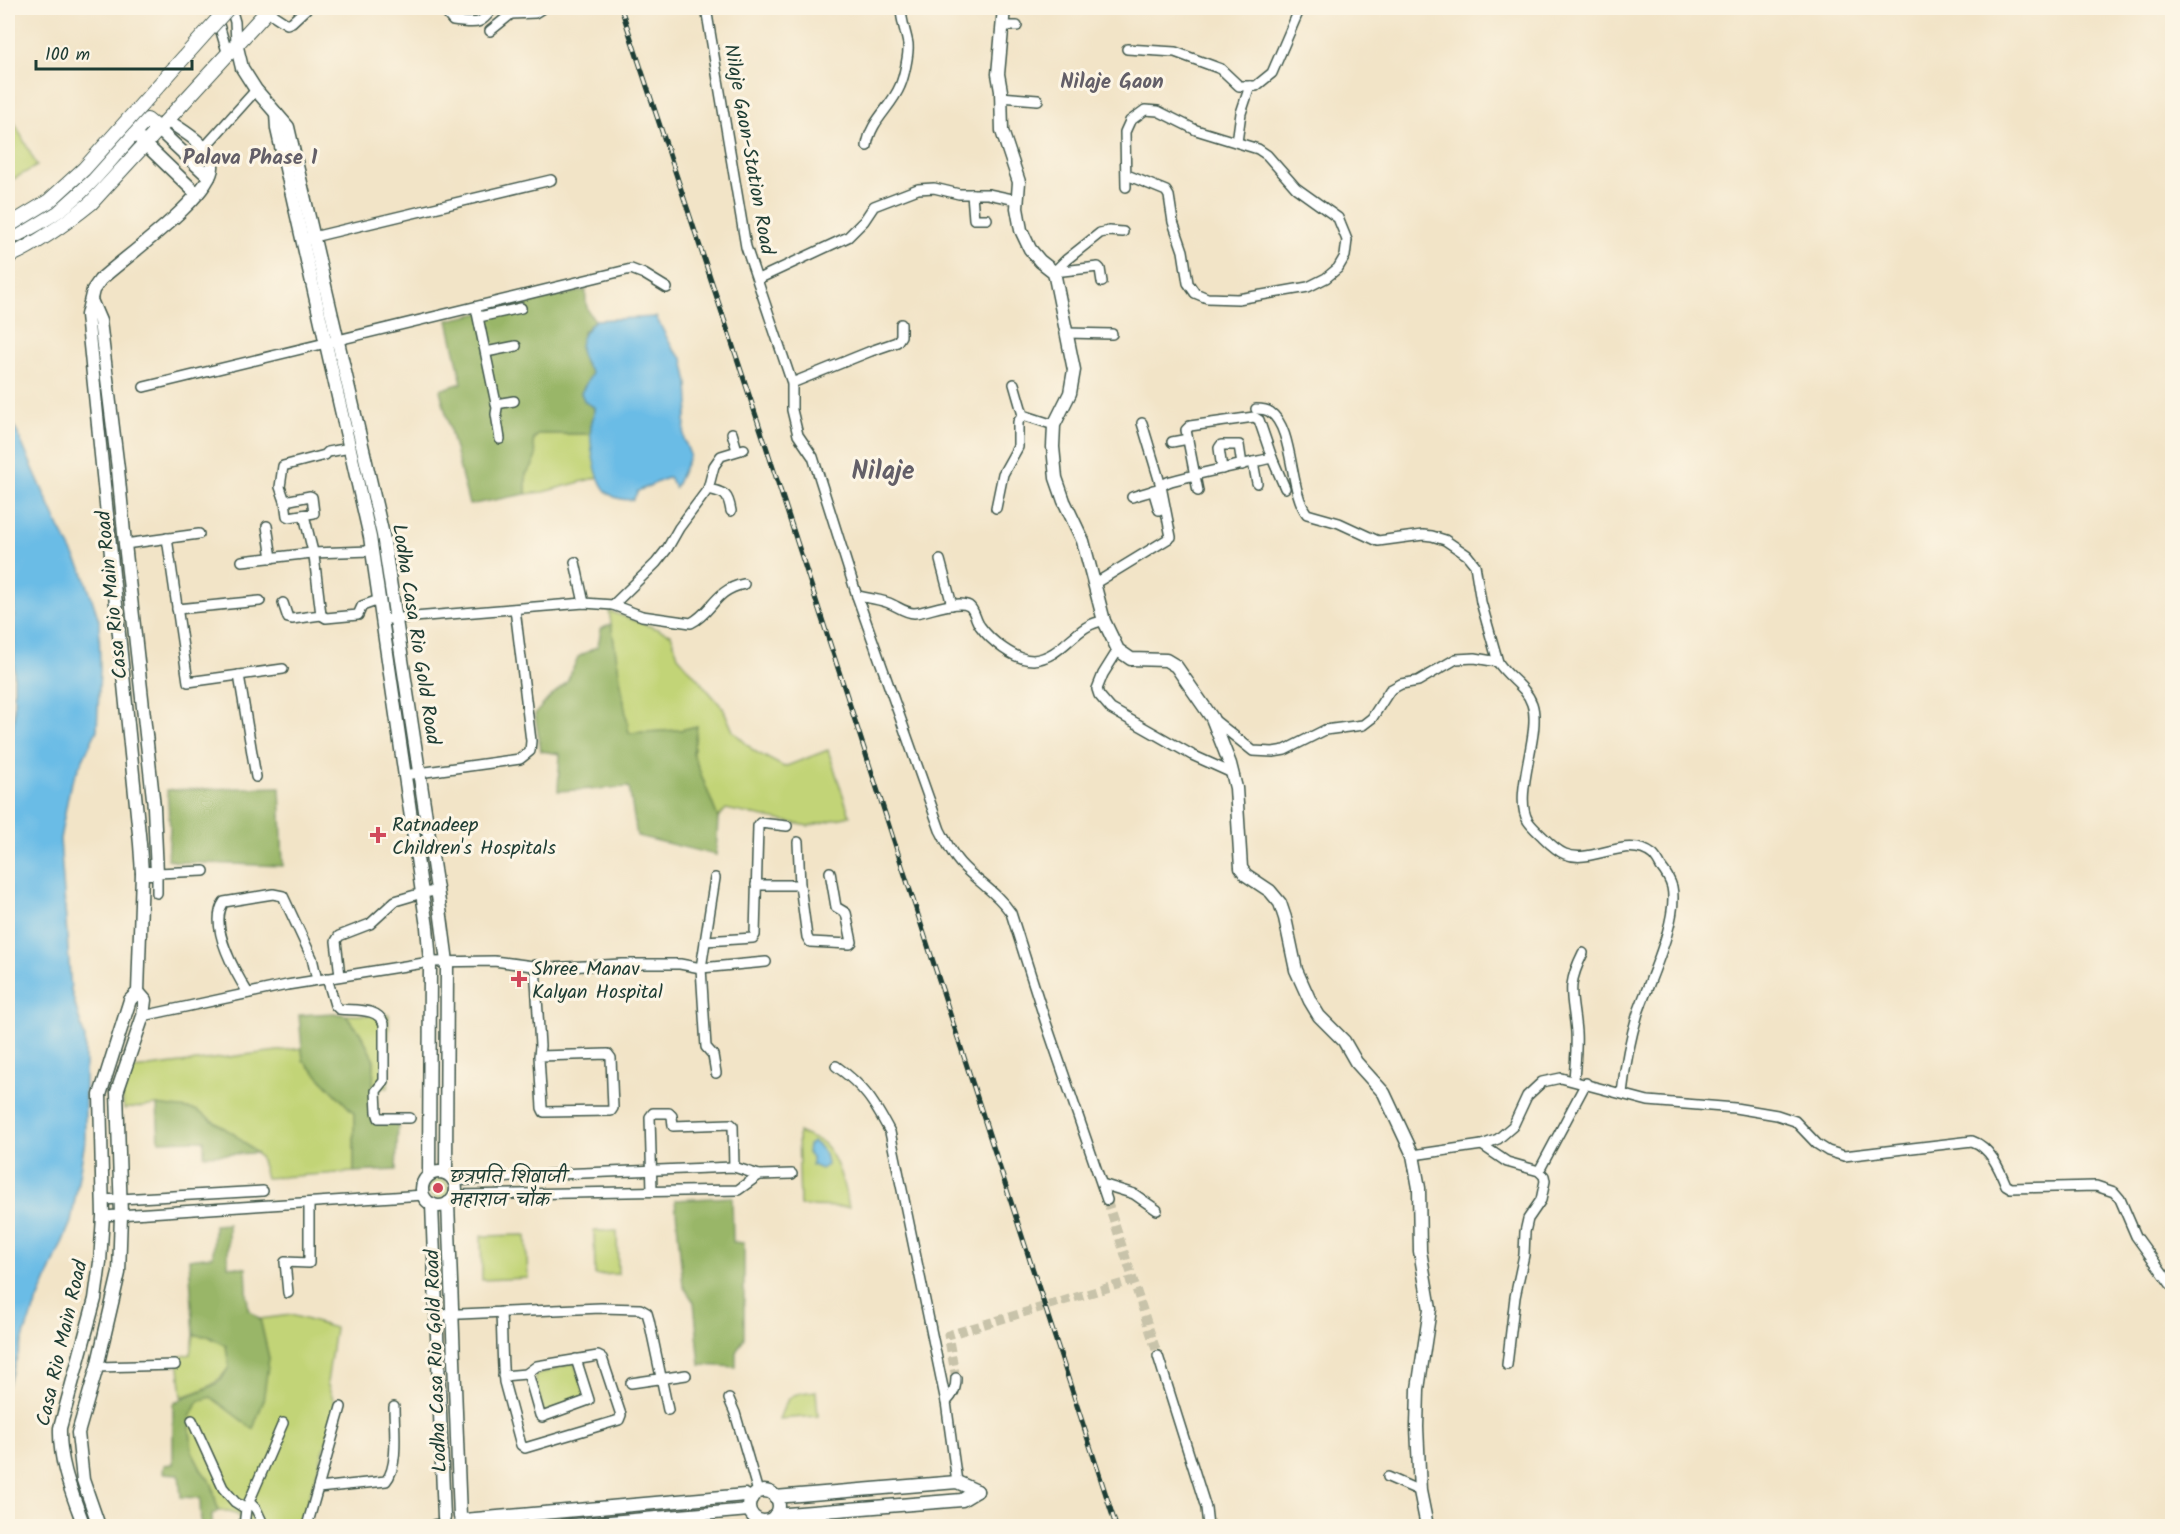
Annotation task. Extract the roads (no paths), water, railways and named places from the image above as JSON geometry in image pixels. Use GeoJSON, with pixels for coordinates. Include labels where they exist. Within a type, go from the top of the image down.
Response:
{"type":"FeatureCollection","features":[{"type":"Feature","properties":{"kind":"main road"},"geometry":{"type":"LineString","coordinates":[[8,226],[49,201],[84,169],[229,8]]}},
{"type":"Feature","properties":{"kind":"main road"},"geometry":{"type":"LineString","coordinates":[[8,257],[42,239],[91,203],[215,65],[228,55],[236,43],[269,9]]}},
{"type":"Feature","properties":{"kind":"main road"},"geometry":{"type":"LineString","coordinates":[[8,239],[34,226],[68,203],[97,176],[147,120],[162,124]]}},
{"type":"Feature","properties":{"kind":"street"},"geometry":{"type":"LineString","coordinates":[[214,8],[232,65],[242,68]]}},
{"type":"Feature","properties":{"kind":"street"},"geometry":{"type":"LineString","coordinates":[[229,8],[236,22],[236,43],[242,68]]}},
{"type":"Feature","properties":{"kind":"street"},"geometry":{"type":"LineString","coordinates":[[269,9],[276,19],[287,24],[307,8]]}},
{"type":"Feature","properties":{"kind":"street"},"geometry":{"type":"LineString","coordinates":[[442,8],[453,21],[477,23],[484,20],[493,8]]}},
{"type":"Feature","properties":{"kind":"street"},"geometry":{"type":"LineString","coordinates":[[490,31],[511,14],[535,13],[543,8]]}},
{"type":"Feature","properties":{"kind":"street","name":"Nilaje Gaon-Station Road"},"geometry":{"type":"LineString","coordinates":[[706,8],[746,247],[792,383],[792,410],[798,435],[813,457],[857,596]]}},
{"type":"Feature","properties":{"kind":"street"},"geometry":{"type":"LineString","coordinates":[[867,146],[871,127],[901,85],[908,54],[908,43],[902,25],[901,8]]}},
{"type":"Feature","properties":{"kind":"street"},"geometry":{"type":"LineString","coordinates":[[1004,8],[998,74],[1002,132],[1019,182],[1017,200],[1021,230],[1030,249],[1054,272],[1074,370],[1072,384],[1054,425],[1053,447],[1056,478],[1064,501],[1083,540],[1104,621],[1118,650],[1131,659],[1166,660],[1176,666],[1212,718],[1236,788],[1241,868],[1246,875],[1270,891],[1280,903],[1296,970],[1310,1001],[1319,1016],[1344,1041],[1356,1062],[1384,1093],[1413,1155],[1419,1188],[1420,1251],[1430,1309],[1418,1389],[1420,1491],[1427,1527]]}},
{"type":"Feature","properties":{"kind":"street"},"geometry":{"type":"LineString","coordinates":[[1127,49],[1175,52],[1221,69],[1239,86],[1256,86],[1272,73],[1300,8]]}},
{"type":"Feature","properties":{"kind":"street"},"geometry":{"type":"LineString","coordinates":[[1002,26],[1017,26]]}},
{"type":"Feature","properties":{"kind":"street","name":"Lodha Casa Rio Gold Road"},"geometry":{"type":"LineString","coordinates":[[242,68],[256,90],[288,127],[308,238],[331,341],[383,535],[447,962],[450,1177],[456,1186],[451,1199],[452,1314],[464,1521],[449,1516],[439,1524]]}},
{"type":"Feature","properties":{"kind":"street"},"geometry":{"type":"LineString","coordinates":[[1237,142],[1241,113],[1250,86]]}},
{"type":"Feature","properties":{"kind":"street"},"geometry":{"type":"LineString","coordinates":[[204,148],[256,90]]}},
{"type":"Feature","properties":{"kind":"street"},"geometry":{"type":"LineString","coordinates":[[1001,97],[1038,100]]}},
{"type":"Feature","properties":{"kind":"street"},"geometry":{"type":"LineString","coordinates":[[1126,187],[1125,132],[1130,121],[1145,110],[1158,111],[1196,130],[1258,149],[1267,155],[1296,188],[1338,218],[1347,240],[1345,256],[1338,268],[1326,278],[1308,287],[1238,298],[1207,298],[1195,293],[1188,283],[1183,251],[1166,191],[1127,175]]}},
{"type":"Feature","properties":{"kind":"street"},"geometry":{"type":"LineString","coordinates":[[162,124],[204,148],[212,165],[209,177]]}},
{"type":"Feature","properties":{"kind":"street"},"geometry":{"type":"LineString","coordinates":[[162,124],[209,177]]}},
{"type":"Feature","properties":{"kind":"street"},"geometry":{"type":"LineString","coordinates":[[134,132],[197,194]]}},
{"type":"Feature","properties":{"kind":"street","name":"Casa Rio Main Road"},"geometry":{"type":"LineString","coordinates":[[84,1527],[59,1450],[60,1428],[95,1299],[103,1216],[100,1095],[130,1000],[138,992],[142,873],[87,323],[93,290],[100,280],[181,212],[209,177]]}},
{"type":"Feature","properties":{"kind":"street"},"geometry":{"type":"LineString","coordinates":[[308,238],[551,180]]}},
{"type":"Feature","properties":{"kind":"street"},"geometry":{"type":"LineString","coordinates":[[758,279],[848,237],[864,221],[874,206],[926,188],[959,194],[988,194],[1017,200]]}},
{"type":"Feature","properties":{"kind":"street"},"geometry":{"type":"LineString","coordinates":[[972,194],[974,219],[987,219]]}},
{"type":"Feature","properties":{"kind":"street"},"geometry":{"type":"LineString","coordinates":[[1054,272],[1100,234],[1109,231],[1123,232]]}},
{"type":"Feature","properties":{"kind":"street"},"geometry":{"type":"LineString","coordinates":[[1054,272],[1098,267],[1102,282]]}},
{"type":"Feature","properties":{"kind":"street"},"geometry":{"type":"LineString","coordinates":[[477,313],[577,281],[631,269],[667,288]]}},
{"type":"Feature","properties":{"kind":"street","name":"Casa Rio Main Road"},"geometry":{"type":"LineString","coordinates":[[91,300],[100,321],[118,469],[124,544],[154,807],[157,873]]}},
{"type":"Feature","properties":{"kind":"street"},"geometry":{"type":"LineString","coordinates":[[144,387],[331,341],[477,313],[521,308]]}},
{"type":"Feature","properties":{"kind":"street"},"geometry":{"type":"LineString","coordinates":[[477,313],[496,404],[500,439]]}},
{"type":"Feature","properties":{"kind":"street"},"geometry":{"type":"LineString","coordinates":[[792,383],[897,342],[901,336],[901,324]]}},
{"type":"Feature","properties":{"kind":"street"},"geometry":{"type":"LineString","coordinates":[[1066,333],[1112,334]]}},
{"type":"Feature","properties":{"kind":"street","name":"Lodha Casa Rio Gold Road"},"geometry":{"type":"LineString","coordinates":[[331,341],[379,600],[430,962],[429,1175],[424,1182],[428,1200],[437,1315],[439,1524]]}},
{"type":"Feature","properties":{"kind":"street"},"geometry":{"type":"LineString","coordinates":[[486,352],[516,346]]}},
{"type":"Feature","properties":{"kind":"street"},"geometry":{"type":"LineString","coordinates":[[1014,384],[1023,415]]}},
{"type":"Feature","properties":{"kind":"street"},"geometry":{"type":"LineString","coordinates":[[496,404],[514,401]]}},
{"type":"Feature","properties":{"kind":"street"},"geometry":{"type":"LineString","coordinates":[[1256,409],[1268,410],[1275,417],[1283,432],[1301,501],[1307,514],[1339,523],[1378,540],[1432,536],[1444,540],[1467,555],[1475,565],[1481,602],[1498,662],[1525,692],[1532,704],[1535,721],[1526,773],[1524,808],[1526,818],[1533,827],[1565,854],[1604,853],[1623,847],[1641,849],[1654,856],[1672,887],[1671,912],[1660,955],[1638,1013],[1625,1066],[1622,1093]]}},
{"type":"Feature","properties":{"kind":"street"},"geometry":{"type":"LineString","coordinates":[[1023,415],[1054,425]]}},
{"type":"Feature","properties":{"kind":"street"},"geometry":{"type":"LineString","coordinates":[[996,508],[1003,474],[1018,447],[1018,422],[1023,415]]}},
{"type":"Feature","properties":{"kind":"street"},"geometry":{"type":"LineString","coordinates":[[1198,491],[1186,430],[1190,426],[1254,417],[1259,420],[1285,488]]}},
{"type":"Feature","properties":{"kind":"street"},"geometry":{"type":"LineString","coordinates":[[1094,584],[1171,537],[1142,423]]}},
{"type":"Feature","properties":{"kind":"street"},"geometry":{"type":"LineString","coordinates":[[613,604],[656,563],[667,549],[679,528],[708,489],[714,466],[721,456],[741,449],[732,433]]}},
{"type":"Feature","properties":{"kind":"street"},"geometry":{"type":"LineString","coordinates":[[1172,442],[1188,439]]}},
{"type":"Feature","properties":{"kind":"street"},"geometry":{"type":"LineString","coordinates":[[1221,469],[1219,448],[1221,445],[1239,445],[1242,465]]}},
{"type":"Feature","properties":{"kind":"street"},"geometry":{"type":"LineString","coordinates":[[285,501],[312,497],[314,513],[287,516],[280,487],[283,466],[325,455],[328,452],[350,448]]}},
{"type":"Feature","properties":{"kind":"street"},"geometry":{"type":"LineString","coordinates":[[1132,497],[1168,482],[1272,458]]}},
{"type":"Feature","properties":{"kind":"street"},"geometry":{"type":"LineString","coordinates":[[1253,462],[1257,483]]}},
{"type":"Feature","properties":{"kind":"street"},"geometry":{"type":"LineString","coordinates":[[1157,488],[1159,510]]}},
{"type":"Feature","properties":{"kind":"street"},"geometry":{"type":"LineString","coordinates":[[708,489],[726,495],[729,498],[731,511]]}},
{"type":"Feature","properties":{"kind":"street"},"geometry":{"type":"LineString","coordinates":[[304,515],[321,615]]}},
{"type":"Feature","properties":{"kind":"street"},"geometry":{"type":"LineString","coordinates":[[267,526],[272,558]]}},
{"type":"Feature","properties":{"kind":"street"},"geometry":{"type":"LineString","coordinates":[[124,544],[199,534]]}},
{"type":"Feature","properties":{"kind":"street"},"geometry":{"type":"LineString","coordinates":[[167,538],[188,682],[283,669]]}},
{"type":"Feature","properties":{"kind":"street"},"geometry":{"type":"LineString","coordinates":[[242,561],[312,553],[371,550]]}},
{"type":"Feature","properties":{"kind":"street"},"geometry":{"type":"LineString","coordinates":[[940,560],[952,605]]}},
{"type":"Feature","properties":{"kind":"street"},"geometry":{"type":"LineString","coordinates":[[575,562],[584,603]]}},
{"type":"Feature","properties":{"kind":"street"},"geometry":{"type":"LineString","coordinates":[[382,620],[584,603],[613,604],[642,616],[691,623],[697,620],[715,599],[732,587],[744,584]]}},
{"type":"Feature","properties":{"kind":"street"},"geometry":{"type":"LineString","coordinates":[[857,596],[889,603],[909,612],[967,604],[978,624],[1001,646],[1021,658],[1032,660],[1054,653],[1088,624],[1104,621]]}},
{"type":"Feature","properties":{"kind":"street"},"geometry":{"type":"LineString","coordinates":[[857,596],[940,830],[959,862],[1002,900],[1011,913],[1107,1200]]}},
{"type":"Feature","properties":{"kind":"street"},"geometry":{"type":"LineString","coordinates":[[283,603],[288,618],[321,615],[326,618],[358,615],[362,606],[379,600]]}},
{"type":"Feature","properties":{"kind":"street"},"geometry":{"type":"LineString","coordinates":[[177,609],[260,601]]}},
{"type":"Feature","properties":{"kind":"street"},"geometry":{"type":"LineString","coordinates":[[404,775],[520,759],[530,751],[531,741],[515,609]]}},
{"type":"Feature","properties":{"kind":"street"},"geometry":{"type":"LineString","coordinates":[[1118,650],[1103,674],[1097,689],[1111,710],[1192,755],[1232,773]]}},
{"type":"Feature","properties":{"kind":"street"},"geometry":{"type":"LineString","coordinates":[[1212,718],[1253,751],[1285,750],[1325,730],[1363,725],[1372,718],[1390,690],[1401,684],[1418,681],[1456,659],[1498,662]]}},
{"type":"Feature","properties":{"kind":"street"},"geometry":{"type":"LineString","coordinates":[[239,675],[256,777]]}},
{"type":"Feature","properties":{"kind":"street"},"geometry":{"type":"LineString","coordinates":[[129,734],[146,733]]}},
{"type":"Feature","properties":{"kind":"street"},"geometry":{"type":"LineString","coordinates":[[705,941],[753,938],[755,935],[758,826],[760,823],[787,826]]}},
{"type":"Feature","properties":{"kind":"street"},"geometry":{"type":"LineString","coordinates":[[798,842],[800,885],[807,937],[810,942],[850,944],[852,942],[846,913],[836,907],[830,872]]}},
{"type":"Feature","properties":{"kind":"street"},"geometry":{"type":"LineString","coordinates":[[142,873],[204,872]]}},
{"type":"Feature","properties":{"kind":"street"},"geometry":{"type":"LineString","coordinates":[[157,873],[157,893]]}},
{"type":"Feature","properties":{"kind":"street"},"geometry":{"type":"LineString","coordinates":[[715,878],[701,968],[706,1047],[712,1055],[716,1073]]}},
{"type":"Feature","properties":{"kind":"street"},"geometry":{"type":"LineString","coordinates":[[756,885],[800,885]]}},
{"type":"Feature","properties":{"kind":"street"},"geometry":{"type":"LineString","coordinates":[[340,976],[336,941],[339,936],[370,924],[395,902],[422,893],[437,891]]}},
{"type":"Feature","properties":{"kind":"street"},"geometry":{"type":"LineString","coordinates":[[248,993],[228,956],[218,919],[219,909],[224,902],[273,894],[283,896],[335,1005],[339,1009],[376,1012],[381,1017],[384,1024],[384,1081],[376,1091],[379,1118],[410,1118]]}},
{"type":"Feature","properties":{"kind":"street"},"geometry":{"type":"LineString","coordinates":[[1574,1080],[1576,1034],[1570,993],[1573,975],[1583,953]]}},
{"type":"Feature","properties":{"kind":"street"},"geometry":{"type":"LineString","coordinates":[[143,1016],[322,979],[430,962],[494,961],[548,968],[680,964],[701,968],[766,962]]}},
{"type":"Feature","properties":{"kind":"street"},"geometry":{"type":"LineString","coordinates":[[535,965],[540,1046],[539,1056],[542,1108],[544,1112],[611,1111],[613,1108],[611,1058],[608,1054],[539,1056]]}},
{"type":"Feature","properties":{"kind":"street","name":"Casa Rio Main Road"},"geometry":{"type":"LineString","coordinates":[[99,1527],[83,1480],[78,1444],[83,1414],[97,1367],[119,1273],[121,1215],[117,1092],[143,1016],[145,1000],[138,992]]}},
{"type":"Feature","properties":{"kind":"street"},"geometry":{"type":"LineString","coordinates":[[836,1066],[858,1082],[876,1106],[890,1132],[946,1402],[957,1482]]}},
{"type":"Feature","properties":{"kind":"street"},"geometry":{"type":"LineString","coordinates":[[1413,1155],[1482,1145],[1498,1139],[1513,1126],[1527,1096],[1542,1082],[1561,1078],[1648,1101],[1735,1108],[1777,1115],[1795,1120],[1817,1144],[1828,1151],[1844,1156],[1972,1141],[1979,1143],[1985,1149],[2006,1185],[2011,1188],[2107,1188],[2114,1192],[2120,1199],[2136,1236],[2172,1286]]}},
{"type":"Feature","properties":{"kind":"street"},"geometry":{"type":"LineString","coordinates":[[1539,1171],[1586,1083]]}},
{"type":"Feature","properties":{"kind":"street"},"geometry":{"type":"LineString","coordinates":[[652,1191],[650,1117],[653,1113],[669,1113],[672,1116],[673,1126],[731,1124],[733,1126],[734,1167]]}},
{"type":"Feature","properties":{"kind":"street"},"geometry":{"type":"LineString","coordinates":[[1482,1145],[1507,1162],[1539,1171],[1544,1176],[1544,1191],[1541,1200],[1528,1219],[1525,1232],[1524,1255],[1515,1297],[1507,1365]]}},
{"type":"Feature","properties":{"kind":"street"},"geometry":{"type":"LineString","coordinates":[[429,1175],[436,1172],[450,1177],[734,1167],[759,1175],[792,1174]]}},
{"type":"Feature","properties":{"kind":"street"},"geometry":{"type":"LineString","coordinates":[[697,1170],[697,1190]]}},
{"type":"Feature","properties":{"kind":"street"},"geometry":{"type":"LineString","coordinates":[[558,1174],[558,1192]]}},
{"type":"Feature","properties":{"kind":"street"},"geometry":{"type":"LineString","coordinates":[[103,1216],[309,1203],[428,1200],[441,1205],[451,1199],[558,1192],[738,1190],[759,1175]]}},
{"type":"Feature","properties":{"kind":"street"},"geometry":{"type":"LineString","coordinates":[[1102,1184],[1134,1194],[1157,1210]]}},
{"type":"Feature","properties":{"kind":"street"},"geometry":{"type":"LineString","coordinates":[[102,1200],[263,1191]]}},
{"type":"Feature","properties":{"kind":"street"},"geometry":{"type":"LineString","coordinates":[[288,1293],[285,1262],[309,1263],[309,1203]]}},
{"type":"Feature","properties":{"kind":"street"},"geometry":{"type":"LineString","coordinates":[[437,1315],[640,1309],[647,1313],[649,1320],[668,1410]]}},
{"type":"Feature","properties":{"kind":"street"},"geometry":{"type":"LineString","coordinates":[[501,1312],[503,1376],[521,1445],[525,1448],[619,1420],[621,1415],[602,1358],[598,1356],[537,1366],[528,1373],[503,1376]]}},
{"type":"Feature","properties":{"kind":"street"},"geometry":{"type":"LineString","coordinates":[[1158,1356],[1206,1508],[1208,1527]]}},
{"type":"Feature","properties":{"kind":"street"},"geometry":{"type":"LineString","coordinates":[[528,1373],[542,1417],[589,1400],[576,1359]]}},
{"type":"Feature","properties":{"kind":"street"},"geometry":{"type":"LineString","coordinates":[[97,1367],[176,1365]]}},
{"type":"Feature","properties":{"kind":"street"},"geometry":{"type":"LineString","coordinates":[[631,1383],[686,1375]]}},
{"type":"Feature","properties":{"kind":"street"},"geometry":{"type":"LineString","coordinates":[[946,1402],[956,1387],[956,1378]]}},
{"type":"Feature","properties":{"kind":"street"},"geometry":{"type":"LineString","coordinates":[[729,1399],[735,1413],[755,1509]]}},
{"type":"Feature","properties":{"kind":"street"},"geometry":{"type":"LineString","coordinates":[[307,1527],[341,1407]]}},
{"type":"Feature","properties":{"kind":"street"},"geometry":{"type":"LineString","coordinates":[[318,1488],[386,1481],[391,1475],[394,1464],[394,1407]]}},
{"type":"Feature","properties":{"kind":"street"},"geometry":{"type":"LineString","coordinates":[[192,1420],[223,1488],[235,1502],[256,1509],[264,1527]]}},
{"type":"Feature","properties":{"kind":"street"},"geometry":{"type":"LineString","coordinates":[[244,1527],[248,1506],[283,1423]]}},
{"type":"Feature","properties":{"kind":"street"},"geometry":{"type":"LineString","coordinates":[[1388,1477],[1420,1491]]}},
{"type":"Feature","properties":{"kind":"street"},"geometry":{"type":"LineString","coordinates":[[464,1521],[745,1495],[762,1521],[962,1500],[977,1491],[957,1482],[775,1497]]}},
{"type":"Feature","properties":{"kind":"street"},"geometry":{"type":"LineString","coordinates":[[755,1509],[767,1491],[775,1497],[779,1506],[773,1520]]}},
{"type":"Feature","properties":{"kind":"street"},"geometry":{"type":"LineString","coordinates":[[564,1527],[755,1509]]}},
{"type":"Feature","properties":{"kind":"water"},"geometry":{"type":"Polygon","coordinates":[[[656,317],[673,349],[683,359],[688,383],[689,405],[684,439],[690,455],[675,488],[669,477],[638,491],[633,500],[622,499],[606,491],[596,469],[591,433],[594,407],[585,402],[581,393],[592,373],[580,352],[581,340],[595,320],[656,317]]]}},
{"type":"Feature","properties":{"kind":"water"},"geometry":{"type":"Polygon","coordinates":[[[8,412],[59,527],[83,572],[99,620],[100,670],[97,730],[70,786],[60,839],[71,990],[85,1039],[85,1141],[71,1222],[28,1324],[8,1385],[8,770],[14,719],[14,591],[8,566],[8,412]]]}},
{"type":"Feature","properties":{"kind":"water"},"geometry":{"type":"Polygon","coordinates":[[[813,1142],[822,1149],[826,1158],[827,1165],[821,1169],[812,1165],[812,1158],[807,1152],[808,1145],[813,1142]]]}},
{"type":"Feature","properties":{"kind":"tunnel"},"geometry":{"type":"LineString","coordinates":[[1107,1200],[1158,1356]]}},
{"type":"Feature","properties":{"kind":"tunnel"},"geometry":{"type":"LineString","coordinates":[[956,1378],[948,1335],[1134,1280]]}},
{"type":"Feature","properties":{"kind":"railway"},"geometry":{"type":"LineString","coordinates":[[621,8],[765,443],[1116,1526]]}},
{"type":"Feature","properties":{"kind":"place","name":"Ratnadeep Children's Hospitals"},"geometry":{"type":"Point","coordinates":[378,835]}},
{"type":"Feature","properties":{"kind":"place","name":"Shree Manav Kalyan Hospital"},"geometry":{"type":"Point","coordinates":[519,979]}},
{"type":"Feature","properties":{"kind":"place","name":"छत्रपति शिवाजी महाराज चौक"},"geometry":{"type":"Point","coordinates":[438,1188]}},
{"type":"Feature","properties":{"kind":"district","name":"Nilaje Gaon"},"geometry":{"type":"Point","coordinates":[1112,81]}},
{"type":"Feature","properties":{"kind":"district","name":"Palava Phase 1"},"geometry":{"type":"Point","coordinates":[250,157]}},
{"type":"Feature","properties":{"kind":"district","name":"Nilaje"},"geometry":{"type":"Point","coordinates":[883,470]}}]}
